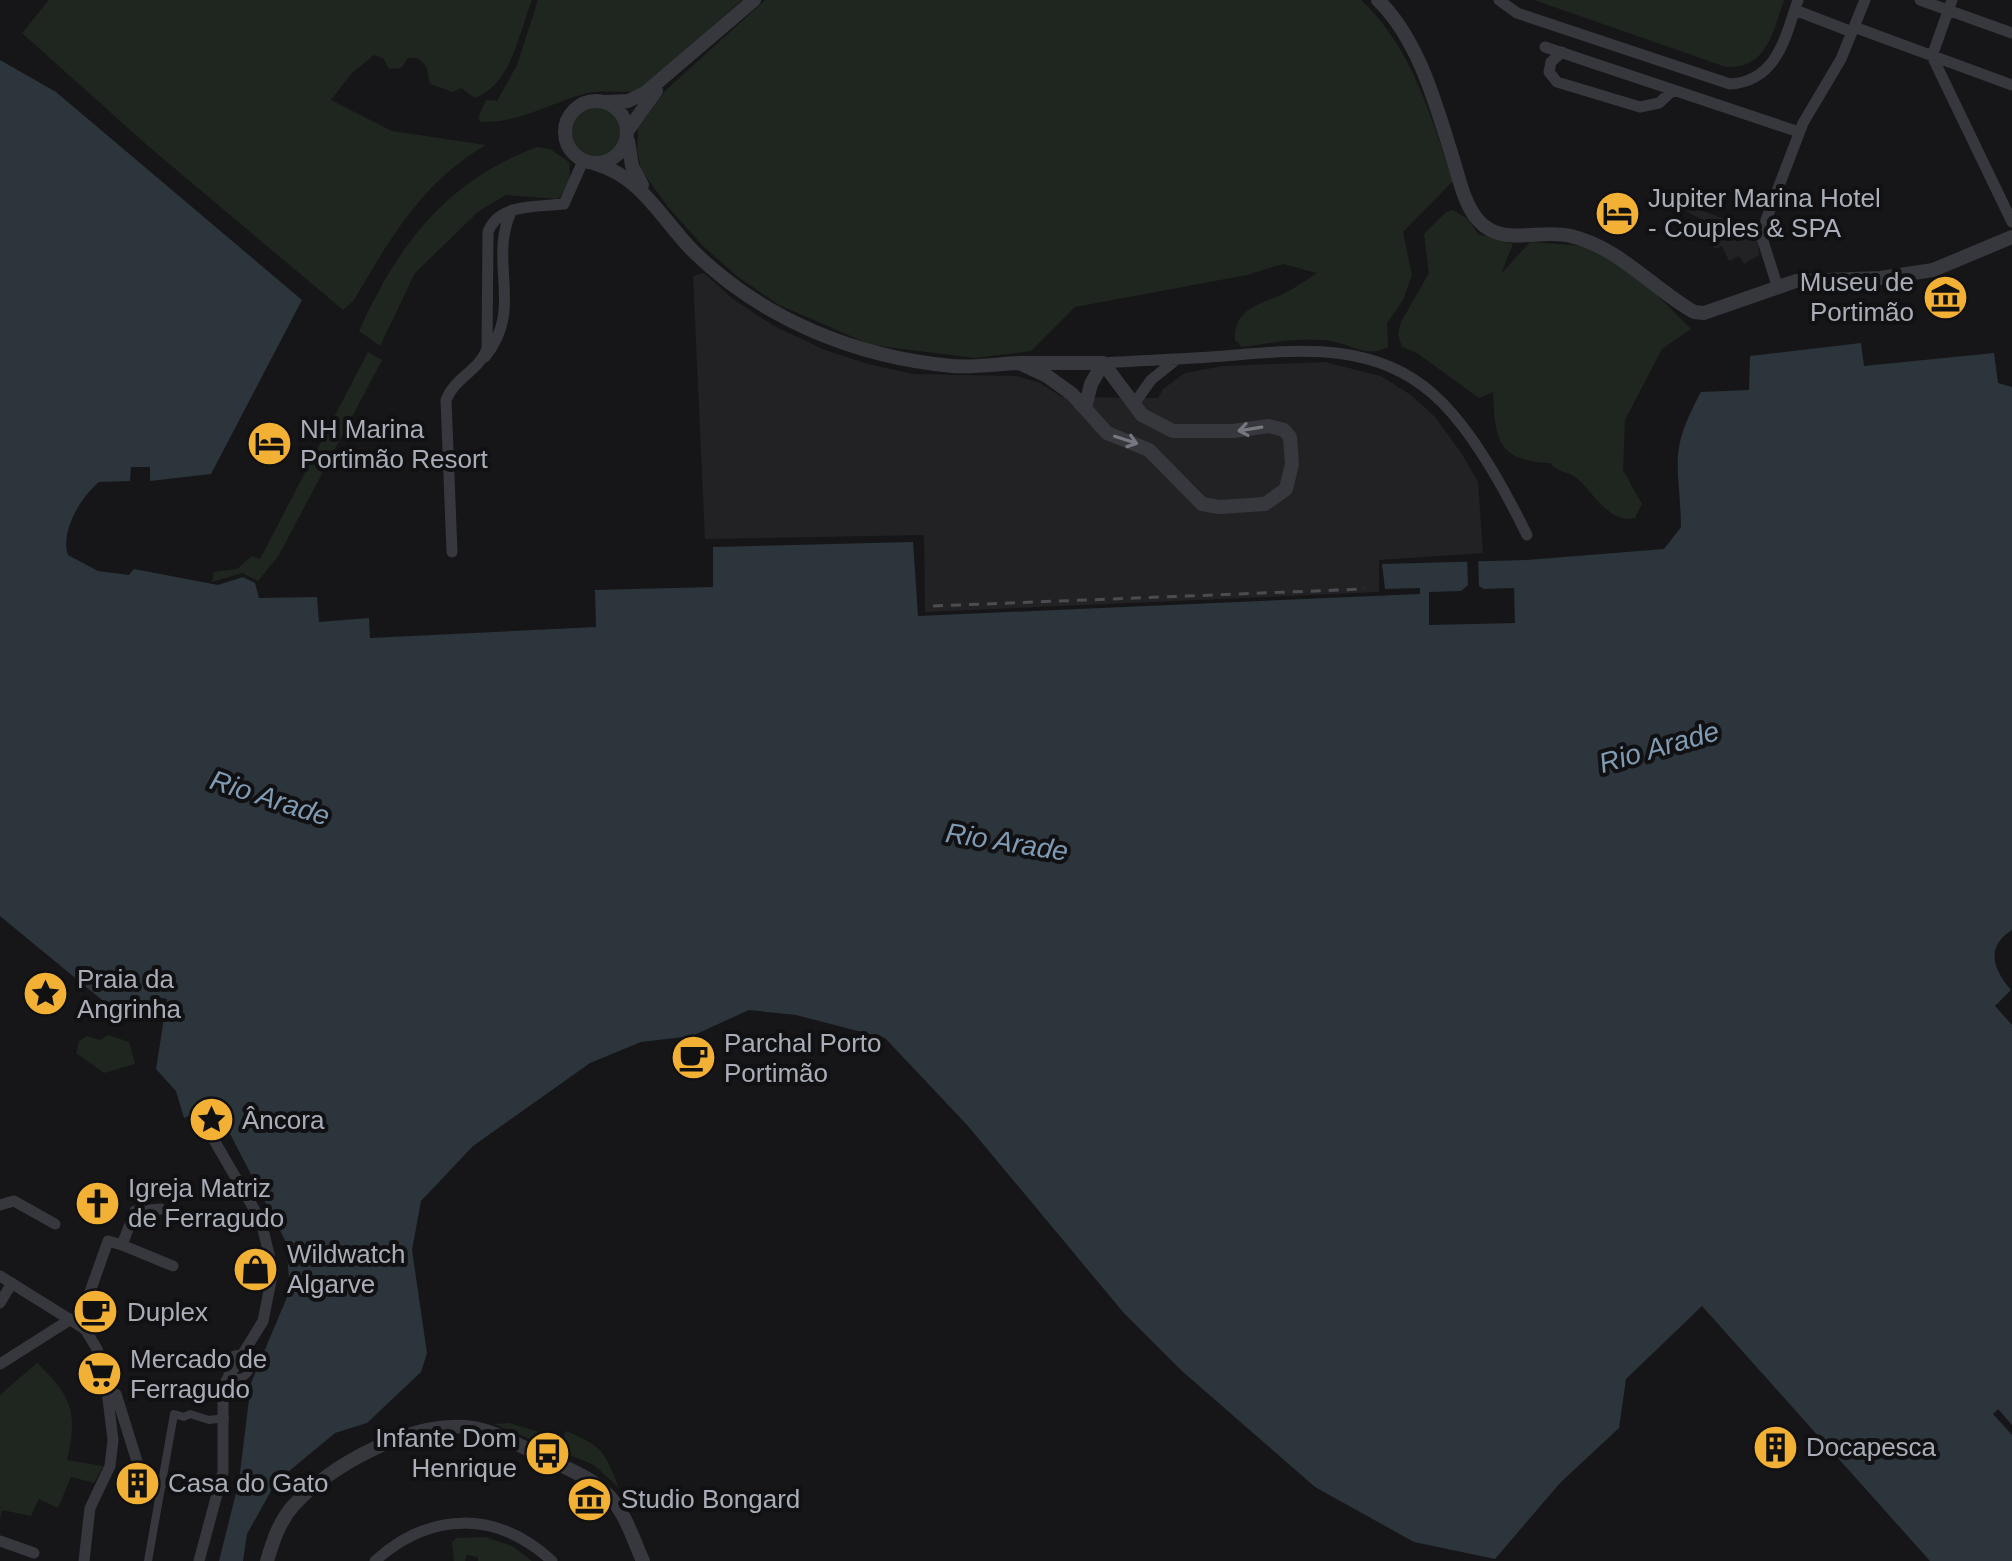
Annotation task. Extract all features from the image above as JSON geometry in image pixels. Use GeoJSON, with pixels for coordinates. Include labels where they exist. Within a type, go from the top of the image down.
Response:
{"type":"FeatureCollection","features":[{"type":"Feature","properties":{"kind":"street"},"geometry":{"type":"LineString","coordinates":[[754,0],[670,75],[636,98],[578,107],[567,122],[569,148],[590,162],[623,175],[658,209],[694,252],[748,297],[820,335],[881,356],[955,366],[1103,363],[1338,351],[1397,369],[1434,394],[1458,423],[1508,497],[1527,535]]}},
{"type":"Feature","properties":{"kind":"street"},"geometry":{"type":"LineString","coordinates":[[1378,0],[1410,43],[1467,199],[1474,215],[1486,227],[1501,235],[1556,233],[1586,241],[1643,273],[1694,312],[1711,310],[1777,285],[1933,270],[2012,237]]}},
{"type":"Feature","properties":{"kind":"street"},"geometry":{"type":"LineString","coordinates":[[1499,0],[1517,13],[1730,84],[1745,83],[1769,69],[1778,57],[1797,5],[1853,30],[2012,85]]}},
{"type":"Feature","properties":{"kind":"street"},"geometry":{"type":"LineString","coordinates":[[1777,285],[1765,251],[1763,230],[1799,132],[1841,59],[1865,0]]}},
{"type":"Feature","properties":{"kind":"street"},"geometry":{"type":"LineString","coordinates":[[1920,0],[1950,5],[2012,33]]}},
{"type":"Feature","properties":{"kind":"street"},"geometry":{"type":"LineString","coordinates":[[1950,5],[1932,56],[2012,222]]}},
{"type":"Feature","properties":{"kind":"street"},"geometry":{"type":"LineString","coordinates":[[1545,47],[1799,132]]}},
{"type":"Feature","properties":{"kind":"street"},"geometry":{"type":"LineString","coordinates":[[1562,52],[1551,62],[1549,72],[1557,82],[1640,107],[1659,103],[1673,90]]}},
{"type":"Feature","properties":{"kind":"street"},"geometry":{"type":"LineString","coordinates":[[564,204],[590,162],[619,154],[628,133],[670,75]]}},
{"type":"Feature","properties":{"kind":"street"},"geometry":{"type":"LineString","coordinates":[[603,102],[620,112],[628,133],[632,166],[658,209]]}},
{"type":"Feature","properties":{"kind":"street"},"geometry":{"type":"LineString","coordinates":[[482,361],[488,334],[488,232],[497,215],[512,210],[580,204]]}},
{"type":"Feature","properties":{"kind":"street"},"geometry":{"type":"LineString","coordinates":[[452,552],[446,400],[458,380],[482,361],[497,343],[506,317],[504,227],[512,210]]}},
{"type":"Feature","properties":{"kind":"street"},"geometry":{"type":"LineString","coordinates":[[1134,404],[1151,380],[1177,358]]}},
{"type":"Feature","properties":{"kind":"street"},"geometry":{"type":"LineString","coordinates":[[1019,363],[1047,376],[1085,408],[1107,433],[1149,450],[1202,504],[1219,507],[1265,504],[1286,489],[1291,477],[1290,437],[1278,427],[1173,431],[1157,425],[1134,404],[1103,363]]}},
{"type":"Feature","properties":{"kind":"street"},"geometry":{"type":"LineString","coordinates":[[1085,408],[1091,384],[1103,363]]}},
{"type":"Feature","properties":{"kind":"street"},"geometry":{"type":"LineString","coordinates":[[199,1561],[223,1472],[223,1386],[263,1321],[273,1271],[261,1221],[211,1135]]}},
{"type":"Feature","properties":{"kind":"street"},"geometry":{"type":"LineString","coordinates":[[0,1205],[14,1201],[55,1224]]}},
{"type":"Feature","properties":{"kind":"street"},"geometry":{"type":"LineString","coordinates":[[122,1245],[135,1211],[161,1209]]}},
{"type":"Feature","properties":{"kind":"street"},"geometry":{"type":"LineString","coordinates":[[161,1485],[140,1471],[111,1370],[85,1329],[81,1317],[108,1241],[173,1266]]}},
{"type":"Feature","properties":{"kind":"street"},"geometry":{"type":"LineString","coordinates":[[0,1276],[85,1329]]}},
{"type":"Feature","properties":{"kind":"street"},"geometry":{"type":"LineString","coordinates":[[0,1303],[12,1283]]}},
{"type":"Feature","properties":{"kind":"street"},"geometry":{"type":"LineString","coordinates":[[0,1364],[71,1319]]}},
{"type":"Feature","properties":{"kind":"street"},"geometry":{"type":"LineString","coordinates":[[84,1561],[90,1508],[110,1466],[113,1440],[112,1407],[97,1349]]}},
{"type":"Feature","properties":{"kind":"street"},"geometry":{"type":"LineString","coordinates":[[148,1561],[174,1414],[184,1417],[190,1414],[209,1420],[225,1418]]}},
{"type":"Feature","properties":{"kind":"street"},"geometry":{"type":"LineString","coordinates":[[267,1561],[277,1529],[293,1506],[315,1486],[350,1461],[392,1442],[450,1427],[475,1428],[596,1483],[621,1510],[643,1561]]}},
{"type":"Feature","properties":{"kind":"street"},"geometry":{"type":"LineString","coordinates":[[375,1561],[398,1540],[419,1530],[445,1524],[481,1524],[516,1533],[552,1561]]}},
{"type":"Feature","properties":{"kind":"street"},"geometry":{"type":"LineString","coordinates":[[0,1541],[34,1553]]}},
{"type":"Feature","properties":{"kind":"shaded area"},"geometry":{"type":"Polygon","coordinates":[[[49,0],[532,0],[506,69],[488,91],[475,98],[461,88],[453,92],[430,84],[426,66],[418,58],[408,58],[401,68],[389,69],[383,58],[374,55],[351,74],[331,100],[392,131],[486,145],[443,176],[426,194],[395,234],[354,300],[343,310],[148,146],[22,33],[49,0]]]}},
{"type":"Feature","properties":{"kind":"shaded area"},"geometry":{"type":"Polygon","coordinates":[[[538,0],[742,0],[640,90],[591,93],[521,116],[481,122],[478,118],[486,100],[497,101],[517,65],[538,0]]]}},
{"type":"Feature","properties":{"kind":"shaded area"},"geometry":{"type":"Polygon","coordinates":[[[765,0],[1361,0],[1379,19],[1407,61],[1428,108],[1453,181],[1403,232],[1412,275],[1403,300],[1387,323],[1388,347],[1369,351],[1327,341],[1291,340],[1242,347],[1235,340],[1242,315],[1317,273],[1283,264],[1247,275],[1075,307],[1031,351],[975,358],[871,345],[779,305],[738,277],[703,246],[668,207],[642,171],[637,152],[638,128],[666,90],[765,0]]]}},
{"type":"Feature","properties":{"kind":"shaded area"},"geometry":{"type":"Polygon","coordinates":[[[1534,0],[1784,0],[1772,36],[1759,55],[1740,66],[1726,67],[1534,0]]]}},
{"type":"Feature","properties":{"kind":"shaded area"},"geometry":{"type":"Polygon","coordinates":[[[596,106],[613,114],[621,131],[613,148],[596,156],[579,148],[571,131],[579,114],[596,106]]]}},
{"type":"Feature","properties":{"kind":"shaded area"},"geometry":{"type":"Polygon","coordinates":[[[537,147],[550,149],[569,162],[568,182],[558,199],[506,195],[479,211],[415,273],[380,346],[359,331],[390,271],[428,220],[476,178],[537,147]]]}},
{"type":"Feature","properties":{"kind":"shaded area"},"geometry":{"type":"Polygon","coordinates":[[[1688,205],[1757,232],[1759,255],[1744,264],[1739,256],[1729,261],[1722,246],[1715,249],[1710,241],[1718,229],[1686,211],[1688,205]]]}},
{"type":"Feature","properties":{"kind":"shaded area"},"geometry":{"type":"Polygon","coordinates":[[[1453,210],[1468,219],[1478,234],[1513,244],[1501,274],[1530,242],[1586,246],[1641,279],[1691,329],[1662,349],[1625,420],[1623,470],[1642,504],[1635,518],[1626,519],[1609,512],[1578,479],[1550,463],[1519,458],[1509,452],[1498,435],[1493,392],[1479,398],[1417,353],[1402,347],[1398,334],[1401,322],[1429,273],[1424,234],[1446,212],[1453,210]]]}},
{"type":"Feature","properties":{"kind":"shaded area"},"geometry":{"type":"Polygon","coordinates":[[[704,273],[733,299],[774,326],[825,350],[913,374],[1016,376],[1040,383],[1062,397],[1158,398],[1163,389],[1185,373],[1223,366],[1325,362],[1381,376],[1411,395],[1435,417],[1462,454],[1478,482],[1483,553],[1379,560],[1379,592],[925,612],[924,535],[705,539],[693,276],[704,273]]]}},
{"type":"Feature","properties":{"kind":"shaded area"},"geometry":{"type":"Polygon","coordinates":[[[368,352],[382,360],[279,555],[258,581],[242,573],[212,582],[214,572],[237,569],[252,556],[260,559],[368,352]]]}},
{"type":"Feature","properties":{"kind":"shaded area"},"geometry":{"type":"Polygon","coordinates":[[[108,1035],[129,1042],[135,1064],[104,1073],[76,1053],[79,1041],[87,1036],[100,1040],[108,1035]]]}},
{"type":"Feature","properties":{"kind":"shaded area"},"geometry":{"type":"Polygon","coordinates":[[[37,1363],[58,1385],[69,1406],[72,1430],[67,1460],[103,1466],[94,1483],[71,1477],[58,1508],[39,1499],[31,1516],[2,1510],[0,1518],[0,1395],[37,1363]]]}},
{"type":"Feature","properties":{"kind":"shaded area"},"geometry":{"type":"Polygon","coordinates":[[[509,1423],[563,1439],[566,1431],[588,1441],[606,1458],[619,1488],[594,1465],[494,1424],[509,1423]]]}},
{"type":"Feature","properties":{"kind":"shaded area"},"geometry":{"type":"Polygon","coordinates":[[[485,1537],[512,1546],[532,1561],[478,1561],[478,1557],[467,1555],[465,1561],[454,1561],[452,1542],[457,1538],[485,1537]]]}},
{"type":"Feature","properties":{"kind":"water","name":"Rio Arade"},"geometry":{"type":"Polygon","coordinates":[[[0,60],[56,92],[302,300],[211,474],[150,481],[150,467],[131,467],[130,481],[99,482],[85,496],[74,515],[67,536],[68,555],[98,571],[129,575],[134,569],[218,585],[243,577],[255,583],[259,598],[317,597],[319,622],[369,618],[370,638],[596,627],[595,590],[713,587],[713,547],[913,542],[918,616],[1420,594],[1420,588],[1385,589],[1382,564],[1527,560],[1664,549],[1681,527],[1679,445],[1690,413],[1701,392],[1749,390],[1750,356],[1861,343],[1864,366],[1994,353],[1998,383],[2012,387],[2012,930],[2003,937],[1995,951],[1996,966],[2011,990],[1995,1006],[2012,1025],[2012,1425],[1998,1409],[1993,1414],[2012,1435],[2012,1561],[1930,1561],[1702,1306],[1626,1379],[1619,1428],[1560,1483],[1495,1559],[1414,1542],[1315,1487],[1182,1371],[1123,1312],[968,1126],[885,1038],[796,1015],[749,1010],[692,1036],[641,1042],[590,1063],[473,1146],[421,1201],[412,1250],[427,1353],[421,1372],[367,1423],[335,1433],[276,1482],[247,1534],[243,1561],[219,1561],[239,1481],[251,1383],[290,1290],[286,1242],[215,1105],[184,1118],[176,1091],[156,1069],[167,999],[157,997],[148,1017],[119,1014],[0,916],[0,60]]]}},
{"type":"Feature","properties":{"kind":"pier"},"geometry":{"type":"Polygon","coordinates":[[[1467,556],[1478,556],[1479,586],[1484,589],[1514,588],[1515,623],[1429,625],[1429,592],[1461,591],[1468,585],[1467,556]]]}},
{"type":"Feature","properties":{"kind":"railway"},"geometry":{"type":"LineString","coordinates":[[933,606],[1365,589]]}},
{"type":"Feature","properties":{"kind":"place","name":"Jupiter Marina Hotel - Couples & SPA"},"geometry":{"type":"Point","coordinates":[1617,213]}},
{"type":"Feature","properties":{"kind":"place","name":"Museu de Portimão"},"geometry":{"type":"Point","coordinates":[1945,297]}},
{"type":"Feature","properties":{"kind":"place","name":"NH Marina Portimão Resort"},"geometry":{"type":"Point","coordinates":[269,444]}},
{"type":"Feature","properties":{"kind":"place","name":"Praia da Angrinha"},"geometry":{"type":"Point","coordinates":[46,994]}},
{"type":"Feature","properties":{"kind":"place","name":"Parchal Porto Portimão"},"geometry":{"type":"Point","coordinates":[693,1058]}},
{"type":"Feature","properties":{"kind":"place","name":"Âncora"},"geometry":{"type":"Point","coordinates":[211,1120]}},
{"type":"Feature","properties":{"kind":"place","name":"Igreja Matriz de Ferragudo"},"geometry":{"type":"Point","coordinates":[97,1203]}},
{"type":"Feature","properties":{"kind":"place","name":"Wildwatch Algarve"},"geometry":{"type":"Point","coordinates":[256,1269]}},
{"type":"Feature","properties":{"kind":"place","name":"Duplex"},"geometry":{"type":"Point","coordinates":[96,1312]}},
{"type":"Feature","properties":{"kind":"place","name":"Mercado de Ferragudo"},"geometry":{"type":"Point","coordinates":[99,1374]}},
{"type":"Feature","properties":{"kind":"place","name":"Docapesca"},"geometry":{"type":"Point","coordinates":[1775,1447]}},
{"type":"Feature","properties":{"kind":"place","name":"Infante Dom Henrique"},"geometry":{"type":"Point","coordinates":[548,1453]}},
{"type":"Feature","properties":{"kind":"place","name":"Casa do Gato"},"geometry":{"type":"Point","coordinates":[137,1483]}},
{"type":"Feature","properties":{"kind":"place","name":"Studio Bongard"},"geometry":{"type":"Point","coordinates":[590,1499]}}]}
